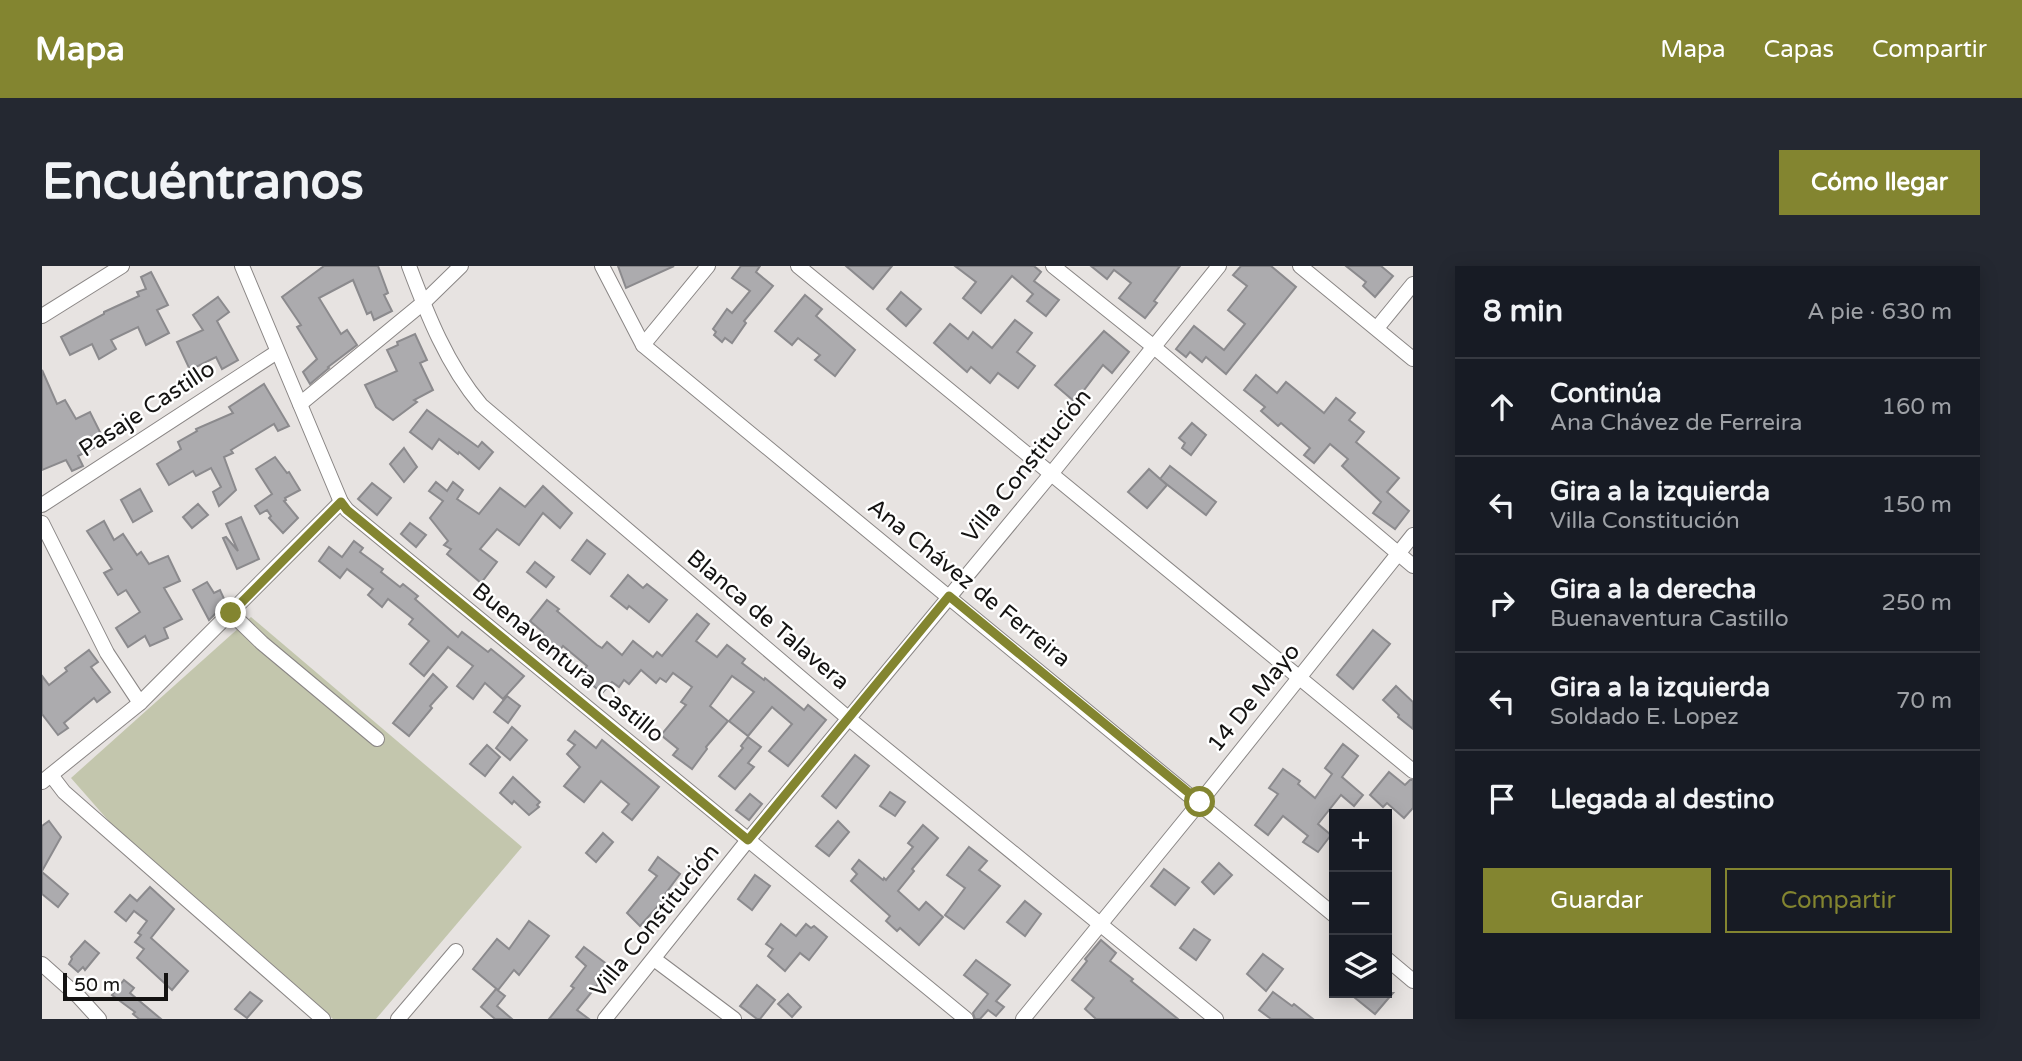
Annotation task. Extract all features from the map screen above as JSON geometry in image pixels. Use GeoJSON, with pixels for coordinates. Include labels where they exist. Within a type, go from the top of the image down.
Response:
{"type":"FeatureCollection","features":[{"type":"Feature","properties":{"kind":"street"},"geometry":{"type":"LineString","coordinates":[[42,316],[122,266]]}},
{"type":"Feature","properties":{"kind":"street","name":"Buenaventura Castillo"},"geometry":{"type":"LineString","coordinates":[[242,266],[341,502],[347,510],[966,1019]]}},
{"type":"Feature","properties":{"kind":"street","name":"Blanca de Talavera"},"geometry":{"type":"LineString","coordinates":[[409,266],[423,303],[457,372],[481,405],[848,718],[1216,1019]]}},
{"type":"Feature","properties":{"kind":"street"},"geometry":{"type":"LineString","coordinates":[[300,404],[423,303],[461,266]]}},
{"type":"Feature","properties":{"kind":"street","name":"Ana Chávez de Ferreira"},"geometry":{"type":"LineString","coordinates":[[602,266],[643,345],[1329,911]]}},
{"type":"Feature","properties":{"kind":"street"},"geometry":{"type":"LineString","coordinates":[[643,345],[708,266]]}},
{"type":"Feature","properties":{"kind":"street"},"geometry":{"type":"LineString","coordinates":[[798,266],[1413,771]]}},
{"type":"Feature","properties":{"kind":"street"},"geometry":{"type":"LineString","coordinates":[[1053,266],[1154,346],[1413,566]]}},
{"type":"Feature","properties":{"kind":"street","name":"Villa Constitución"},"geometry":{"type":"LineString","coordinates":[[605,1019],[748,840],[1219,266]]}},
{"type":"Feature","properties":{"kind":"street"},"geometry":{"type":"LineString","coordinates":[[1300,266],[1413,359]]}},
{"type":"Feature","properties":{"kind":"street"},"geometry":{"type":"LineString","coordinates":[[1377,328],[1413,284]]}},
{"type":"Feature","properties":{"kind":"street","name":"Pasaje Castillo"},"geometry":{"type":"LineString","coordinates":[[42,505],[277,352]]}},
{"type":"Feature","properties":{"kind":"street"},"geometry":{"type":"LineString","coordinates":[[323,1019],[46,779],[140,703],[341,502]]}},
{"type":"Feature","properties":{"kind":"street"},"geometry":{"type":"LineString","coordinates":[[42,523],[107,653],[140,703]]}},
{"type":"Feature","properties":{"kind":"street","name":"14 De Mayo"},"geometry":{"type":"LineString","coordinates":[[1023,1019],[1413,535]]}},
{"type":"Feature","properties":{"kind":"street"},"geometry":{"type":"LineString","coordinates":[[231,613],[262,643],[377,738]]}},
{"type":"Feature","properties":{"kind":"street"},"geometry":{"type":"LineString","coordinates":[[398,1019],[456,951]]}},
{"type":"Feature","properties":{"kind":"street"},"geometry":{"type":"LineString","coordinates":[[654,958],[734,1019]]}},
{"type":"Feature","properties":{"kind":"street"},"geometry":{"type":"LineString","coordinates":[[1392,963],[1413,981]]}},
{"type":"Feature","properties":{"kind":"street"},"geometry":{"type":"LineString","coordinates":[[42,964],[99,1019]]}},
{"type":"Feature","properties":{"kind":"green space"},"geometry":{"type":"Polygon","coordinates":[[[251,617],[522,847],[376,1019],[333,1019],[114,827],[71,778],[251,617]]]}},
{"type":"Feature","properties":{"kind":"building"},"geometry":{"type":"Polygon","coordinates":[[[324,266],[378,266],[388,293],[384,295],[392,311],[374,320],[371,312],[367,314],[353,280],[319,298],[341,334],[347,330],[357,345],[310,384],[303,372],[317,359],[297,327],[301,325],[282,297],[324,266]]]}},
{"type":"Feature","properties":{"kind":"building"},"geometry":{"type":"Polygon","coordinates":[[[618,266],[674,266],[626,288],[618,266]]]}},
{"type":"Feature","properties":{"kind":"building"},"geometry":{"type":"Polygon","coordinates":[[[741,266],[760,266],[756,272],[773,286],[744,321],[746,323],[732,343],[725,338],[722,342],[714,335],[716,332],[713,329],[727,309],[732,313],[750,291],[732,278],[741,266]]]}},
{"type":"Feature","properties":{"kind":"building"},"geometry":{"type":"Polygon","coordinates":[[[846,266],[892,266],[873,289],[846,266]]]}},
{"type":"Feature","properties":{"kind":"building"},"geometry":{"type":"Polygon","coordinates":[[[955,266],[1034,266],[1041,272],[1034,281],[1059,300],[1046,316],[1027,301],[1033,294],[1012,276],[981,313],[963,298],[976,282],[955,266]]]}},
{"type":"Feature","properties":{"kind":"building"},"geometry":{"type":"Polygon","coordinates":[[[1091,266],[1180,266],[1145,318],[1119,298],[1131,283],[1114,270],[1107,279],[1091,266]]]}},
{"type":"Feature","properties":{"kind":"building"},"geometry":{"type":"Polygon","coordinates":[[[1241,266],[1271,266],[1296,287],[1226,374],[1206,357],[1202,362],[1190,352],[1186,357],[1176,349],[1194,326],[1224,350],[1245,324],[1228,310],[1247,286],[1233,275],[1241,266]]]}},
{"type":"Feature","properties":{"kind":"building"},"geometry":{"type":"Polygon","coordinates":[[[1346,266],[1381,266],[1393,276],[1375,297],[1363,286],[1366,282],[1346,266]]]}},
{"type":"Feature","properties":{"kind":"building"},"geometry":{"type":"Polygon","coordinates":[[[151,272],[168,305],[157,310],[169,333],[146,345],[138,327],[111,340],[116,349],[99,359],[92,344],[70,355],[61,337],[104,312],[139,296],[137,292],[146,289],[141,277],[151,272]]]}},
{"type":"Feature","properties":{"kind":"building"},"geometry":{"type":"Polygon","coordinates":[[[901,292],[921,309],[906,326],[887,309],[901,292]]]}},
{"type":"Feature","properties":{"kind":"building"},"geometry":{"type":"Polygon","coordinates":[[[805,295],[822,309],[816,316],[855,350],[835,376],[815,360],[820,355],[798,338],[792,345],[775,331],[805,295]]]}},
{"type":"Feature","properties":{"kind":"building"},"geometry":{"type":"Polygon","coordinates":[[[218,297],[229,312],[217,321],[238,360],[222,369],[216,357],[190,370],[177,342],[203,330],[193,315],[218,297]]]}},
{"type":"Feature","properties":{"kind":"building"},"geometry":{"type":"Polygon","coordinates":[[[1015,320],[1032,333],[1017,352],[1035,366],[1018,388],[998,373],[990,383],[971,367],[967,372],[934,343],[950,324],[968,339],[973,332],[992,348],[1015,320]]]}},
{"type":"Feature","properties":{"kind":"building"},"geometry":{"type":"Polygon","coordinates":[[[1104,331],[1129,352],[1112,373],[1103,365],[1075,402],[1055,385],[1104,331]]]}},
{"type":"Feature","properties":{"kind":"building"},"geometry":{"type":"Polygon","coordinates":[[[415,334],[427,360],[420,363],[433,390],[414,400],[417,402],[393,420],[376,407],[365,385],[397,371],[387,350],[415,334]]]}},
{"type":"Feature","properties":{"kind":"building"},"geometry":{"type":"Polygon","coordinates":[[[42,370],[57,404],[65,400],[76,419],[90,412],[105,442],[78,456],[83,466],[72,471],[66,460],[42,470],[42,370]]]}},
{"type":"Feature","properties":{"kind":"building"},"geometry":{"type":"Polygon","coordinates":[[[1256,375],[1277,393],[1286,382],[1324,413],[1336,398],[1355,413],[1349,420],[1364,432],[1356,442],[1399,478],[1387,492],[1409,511],[1395,529],[1373,513],[1381,502],[1342,466],[1348,459],[1330,444],[1314,463],[1304,455],[1310,448],[1281,423],[1278,426],[1261,411],[1265,407],[1244,390],[1256,375]]]}},
{"type":"Feature","properties":{"kind":"building"},"geometry":{"type":"Polygon","coordinates":[[[264,384],[289,426],[278,431],[274,424],[224,457],[236,490],[219,506],[213,492],[221,487],[211,468],[196,476],[193,471],[169,485],[157,464],[181,449],[178,442],[197,431],[196,429],[233,413],[229,407],[264,384]]]}},
{"type":"Feature","properties":{"kind":"building"},"geometry":{"type":"Polygon","coordinates":[[[427,410],[478,447],[482,442],[493,452],[479,469],[439,439],[432,449],[410,432],[427,410]]]}},
{"type":"Feature","properties":{"kind":"building"},"geometry":{"type":"Polygon","coordinates":[[[1192,423],[1206,435],[1191,455],[1182,448],[1185,443],[1179,438],[1192,423]]]}},
{"type":"Feature","properties":{"kind":"building"},"geometry":{"type":"Polygon","coordinates":[[[404,448],[417,467],[404,482],[390,464],[404,448]]]}},
{"type":"Feature","properties":{"kind":"building"},"geometry":{"type":"Polygon","coordinates":[[[275,457],[287,473],[289,472],[300,490],[285,498],[284,501],[298,518],[283,533],[269,518],[271,516],[267,510],[260,514],[255,506],[272,494],[256,469],[275,457]]]}},
{"type":"Feature","properties":{"kind":"building"},"geometry":{"type":"Polygon","coordinates":[[[1170,466],[1216,502],[1206,515],[1160,479],[1170,466]]]}},
{"type":"Feature","properties":{"kind":"building"},"geometry":{"type":"Polygon","coordinates":[[[1149,469],[1167,485],[1147,508],[1128,492],[1149,469]]]}},
{"type":"Feature","properties":{"kind":"building"},"geometry":{"type":"Polygon","coordinates":[[[436,482],[447,491],[453,482],[463,490],[457,499],[479,514],[500,488],[525,507],[543,486],[572,513],[560,528],[543,513],[519,545],[497,529],[480,549],[497,562],[481,583],[447,554],[451,549],[444,545],[448,541],[430,518],[443,501],[429,491],[436,482]]]}},
{"type":"Feature","properties":{"kind":"building"},"geometry":{"type":"Polygon","coordinates":[[[372,483],[391,498],[377,515],[358,499],[372,483]]]}},
{"type":"Feature","properties":{"kind":"building"},"geometry":{"type":"Polygon","coordinates":[[[140,489],[152,511],[133,522],[121,500],[140,489]]]}},
{"type":"Feature","properties":{"kind":"building"},"geometry":{"type":"Polygon","coordinates":[[[198,504],[208,515],[192,528],[183,517],[198,504]]]}},
{"type":"Feature","properties":{"kind":"building"},"geometry":{"type":"Polygon","coordinates":[[[241,517],[259,559],[237,569],[223,538],[226,537],[238,551],[226,524],[241,517]]]}},
{"type":"Feature","properties":{"kind":"building"},"geometry":{"type":"Polygon","coordinates":[[[104,521],[114,540],[123,534],[137,555],[141,552],[149,564],[168,556],[180,581],[164,588],[182,619],[164,628],[168,638],[150,646],[145,636],[128,647],[116,628],[140,612],[126,590],[118,595],[104,573],[112,569],[87,531],[104,521]]]}},
{"type":"Feature","properties":{"kind":"building"},"geometry":{"type":"Polygon","coordinates":[[[410,523],[426,535],[416,547],[401,534],[410,523]]]}},
{"type":"Feature","properties":{"kind":"building"},"geometry":{"type":"Polygon","coordinates":[[[587,540],[605,554],[590,574],[572,560],[587,540]]]}},
{"type":"Feature","properties":{"kind":"building"},"geometry":{"type":"Polygon","coordinates":[[[354,541],[363,548],[360,552],[383,569],[381,572],[400,587],[403,584],[418,596],[415,599],[458,637],[462,632],[488,652],[491,649],[524,676],[503,699],[485,683],[473,699],[457,686],[473,666],[448,647],[424,676],[410,664],[429,641],[409,624],[413,619],[388,599],[382,607],[368,595],[373,589],[347,569],[340,578],[319,561],[329,547],[342,557],[354,541]]]}},
{"type":"Feature","properties":{"kind":"building"},"geometry":{"type":"Polygon","coordinates":[[[535,562],[554,577],[546,587],[527,572],[535,562]]]}},
{"type":"Feature","properties":{"kind":"building"},"geometry":{"type":"Polygon","coordinates":[[[628,575],[643,588],[647,584],[667,600],[649,622],[611,596],[628,575]]]}},
{"type":"Feature","properties":{"kind":"building"},"geometry":{"type":"Polygon","coordinates":[[[207,582],[214,593],[220,590],[226,603],[209,620],[193,590],[207,582]]]}},
{"type":"Feature","properties":{"kind":"building"},"geometry":{"type":"Polygon","coordinates":[[[547,600],[597,645],[602,648],[607,642],[622,655],[633,641],[653,657],[657,652],[662,656],[697,614],[709,624],[696,641],[717,657],[727,645],[745,659],[742,663],[764,680],[765,678],[804,710],[808,705],[826,720],[788,766],[769,751],[792,724],[772,707],[748,736],[729,721],[754,692],[732,676],[710,706],[728,721],[692,769],[673,755],[678,749],[661,735],[686,705],[681,702],[692,687],[673,673],[666,682],[660,678],[656,683],[641,670],[629,684],[624,680],[619,687],[612,682],[602,693],[583,677],[587,673],[584,670],[587,666],[563,646],[557,654],[538,638],[543,632],[530,621],[547,600]]]}},
{"type":"Feature","properties":{"kind":"building"},"geometry":{"type":"Polygon","coordinates":[[[1373,630],[1390,644],[1353,689],[1337,675],[1373,630]]]}},
{"type":"Feature","properties":{"kind":"building"},"geometry":{"type":"Polygon","coordinates":[[[89,650],[98,662],[91,667],[110,692],[97,702],[94,698],[64,723],[68,728],[58,735],[42,714],[42,676],[49,685],[67,671],[65,668],[89,650]]]}},
{"type":"Feature","properties":{"kind":"building"},"geometry":{"type":"Polygon","coordinates":[[[433,674],[447,687],[409,736],[393,723],[433,674]]]}},
{"type":"Feature","properties":{"kind":"building"},"geometry":{"type":"Polygon","coordinates":[[[1396,686],[1413,702],[1413,729],[1383,700],[1396,686]]]}},
{"type":"Feature","properties":{"kind":"building"},"geometry":{"type":"Polygon","coordinates":[[[507,696],[520,706],[508,723],[494,712],[507,696]]]}},
{"type":"Feature","properties":{"kind":"building"},"geometry":{"type":"Polygon","coordinates":[[[512,727],[527,740],[510,760],[496,748],[512,727]]]}},
{"type":"Feature","properties":{"kind":"building"},"geometry":{"type":"Polygon","coordinates":[[[575,731],[596,748],[602,740],[659,787],[632,820],[622,812],[629,804],[601,781],[584,802],[564,786],[580,767],[567,754],[575,745],[568,740],[575,731]]]}},
{"type":"Feature","properties":{"kind":"building"},"geometry":{"type":"Polygon","coordinates":[[[748,737],[761,747],[748,763],[754,767],[735,789],[719,776],[743,748],[741,746],[748,737]]]}},
{"type":"Feature","properties":{"kind":"building"},"geometry":{"type":"Polygon","coordinates":[[[1343,744],[1358,756],[1342,777],[1363,795],[1354,806],[1341,795],[1329,809],[1318,824],[1329,833],[1329,838],[1318,852],[1303,842],[1308,836],[1283,816],[1268,835],[1255,825],[1278,794],[1269,788],[1283,769],[1300,781],[1298,784],[1315,798],[1332,774],[1325,768],[1343,744]]]}},
{"type":"Feature","properties":{"kind":"building"},"geometry":{"type":"Polygon","coordinates":[[[487,745],[500,757],[485,776],[470,764],[487,745]]]}},
{"type":"Feature","properties":{"kind":"building"},"geometry":{"type":"Polygon","coordinates":[[[855,755],[869,766],[836,808],[822,796],[855,755]]]}},
{"type":"Feature","properties":{"kind":"building"},"geometry":{"type":"Polygon","coordinates":[[[1389,772],[1405,785],[1413,780],[1413,808],[1404,818],[1387,803],[1383,807],[1370,795],[1389,772]]]}},
{"type":"Feature","properties":{"kind":"building"},"geometry":{"type":"Polygon","coordinates":[[[513,777],[540,802],[537,805],[539,807],[529,815],[500,793],[513,777]]]}},
{"type":"Feature","properties":{"kind":"building"},"geometry":{"type":"Polygon","coordinates":[[[890,792],[905,802],[895,816],[880,806],[890,792]]]}},
{"type":"Feature","properties":{"kind":"building"},"geometry":{"type":"Polygon","coordinates":[[[750,794],[762,804],[749,820],[736,810],[750,794]]]}},
{"type":"Feature","properties":{"kind":"building"},"geometry":{"type":"Polygon","coordinates":[[[49,821],[61,837],[42,871],[42,826],[49,821]]]}},
{"type":"Feature","properties":{"kind":"building"},"geometry":{"type":"Polygon","coordinates":[[[838,821],[849,832],[829,856],[816,846],[838,821]]]}},
{"type":"Feature","properties":{"kind":"building"},"geometry":{"type":"Polygon","coordinates":[[[923,825],[938,838],[898,891],[919,910],[926,902],[943,917],[919,945],[900,928],[897,931],[886,921],[890,916],[851,881],[857,874],[852,869],[859,860],[886,880],[913,847],[908,843],[923,825]]]}},
{"type":"Feature","properties":{"kind":"building"},"geometry":{"type":"Polygon","coordinates":[[[603,833],[613,842],[596,862],[586,853],[603,833]]]}},
{"type":"Feature","properties":{"kind":"building"},"geometry":{"type":"Polygon","coordinates":[[[969,847],[987,861],[979,870],[1000,886],[964,929],[945,915],[965,888],[947,875],[969,847]]]}},
{"type":"Feature","properties":{"kind":"building"},"geometry":{"type":"Polygon","coordinates":[[[658,857],[680,874],[666,893],[670,897],[640,926],[627,913],[657,876],[649,870],[658,857]]]}},
{"type":"Feature","properties":{"kind":"building"},"geometry":{"type":"Polygon","coordinates":[[[1219,863],[1232,875],[1214,894],[1202,882],[1219,863]]]}},
{"type":"Feature","properties":{"kind":"building"},"geometry":{"type":"Polygon","coordinates":[[[1164,869],[1189,888],[1175,905],[1151,886],[1164,869]]]}},
{"type":"Feature","properties":{"kind":"building"},"geometry":{"type":"Polygon","coordinates":[[[42,872],[68,894],[58,907],[42,894],[42,872]]]}},
{"type":"Feature","properties":{"kind":"building"},"geometry":{"type":"Polygon","coordinates":[[[755,875],[770,886],[752,910],[738,899],[755,875]]]}},
{"type":"Feature","properties":{"kind":"building"},"geometry":{"type":"Polygon","coordinates":[[[150,887],[174,909],[151,938],[188,971],[172,990],[137,958],[144,949],[135,942],[147,921],[134,911],[126,921],[115,912],[130,895],[137,901],[150,887]]]}},
{"type":"Feature","properties":{"kind":"building"},"geometry":{"type":"Polygon","coordinates":[[[1025,901],[1041,914],[1025,936],[1007,922],[1025,901]]]}},
{"type":"Feature","properties":{"kind":"building"},"geometry":{"type":"Polygon","coordinates":[[[529,921],[549,936],[519,975],[514,970],[498,990],[473,969],[497,939],[509,949],[529,921]]]}},
{"type":"Feature","properties":{"kind":"building"},"geometry":{"type":"Polygon","coordinates":[[[781,924],[796,936],[806,924],[811,928],[814,926],[827,937],[809,960],[800,953],[785,971],[768,956],[773,949],[766,944],[781,924]]]}},
{"type":"Feature","properties":{"kind":"building"},"geometry":{"type":"Polygon","coordinates":[[[1194,929],[1210,940],[1196,960],[1180,948],[1194,929]]]}},
{"type":"Feature","properties":{"kind":"building"},"geometry":{"type":"Polygon","coordinates":[[[1101,940],[1116,953],[1110,961],[1178,1019],[1096,1019],[1085,1009],[1094,998],[1072,980],[1101,940]]]}},
{"type":"Feature","properties":{"kind":"building"},"geometry":{"type":"Polygon","coordinates":[[[85,941],[99,953],[85,970],[83,967],[78,972],[69,964],[71,957],[85,941]]]}},
{"type":"Feature","properties":{"kind":"building"},"geometry":{"type":"Polygon","coordinates":[[[584,947],[620,974],[612,985],[603,978],[577,1010],[589,1019],[549,1019],[574,988],[571,986],[586,966],[576,957],[584,947]]]}},
{"type":"Feature","properties":{"kind":"building"},"geometry":{"type":"Polygon","coordinates":[[[1263,954],[1283,969],[1266,991],[1247,974],[1263,954]]]}},
{"type":"Feature","properties":{"kind":"building"},"geometry":{"type":"Polygon","coordinates":[[[976,960],[1010,985],[996,1001],[1004,1007],[996,1016],[988,1010],[980,1019],[975,1019],[973,1013],[988,994],[964,975],[976,960]]]}},
{"type":"Feature","properties":{"kind":"building"},"geometry":{"type":"Polygon","coordinates":[[[124,980],[134,988],[130,993],[161,1019],[139,1019],[133,1014],[135,1012],[112,995],[124,980]]]}},
{"type":"Feature","properties":{"kind":"building"},"geometry":{"type":"Polygon","coordinates":[[[757,985],[775,1000],[760,1019],[740,1006],[757,985]]]}},
{"type":"Feature","properties":{"kind":"building"},"geometry":{"type":"Polygon","coordinates":[[[496,989],[505,996],[497,1006],[512,1019],[495,1019],[481,1007],[496,989]]]}},
{"type":"Feature","properties":{"kind":"building"},"geometry":{"type":"Polygon","coordinates":[[[250,992],[262,1001],[247,1018],[235,1009],[250,992]]]}},
{"type":"Feature","properties":{"kind":"building"},"geometry":{"type":"Polygon","coordinates":[[[1273,992],[1313,1019],[1271,1019],[1259,1010],[1273,992]]]}},
{"type":"Feature","properties":{"kind":"building"},"geometry":{"type":"Polygon","coordinates":[[[788,994],[801,1007],[792,1017],[778,1004],[788,994]]]}},
{"type":"Feature","properties":{"kind":"building"},"geometry":{"type":"Polygon","coordinates":[[[1355,998],[1389,998],[1375,1014],[1355,998]]]}},
{"type":"Feature","properties":{"kind":"route"},"geometry":{"type":"LineString","coordinates":[[231,613],[341,502],[347,510],[748,840],[949,596],[1200,802]]}}]}
